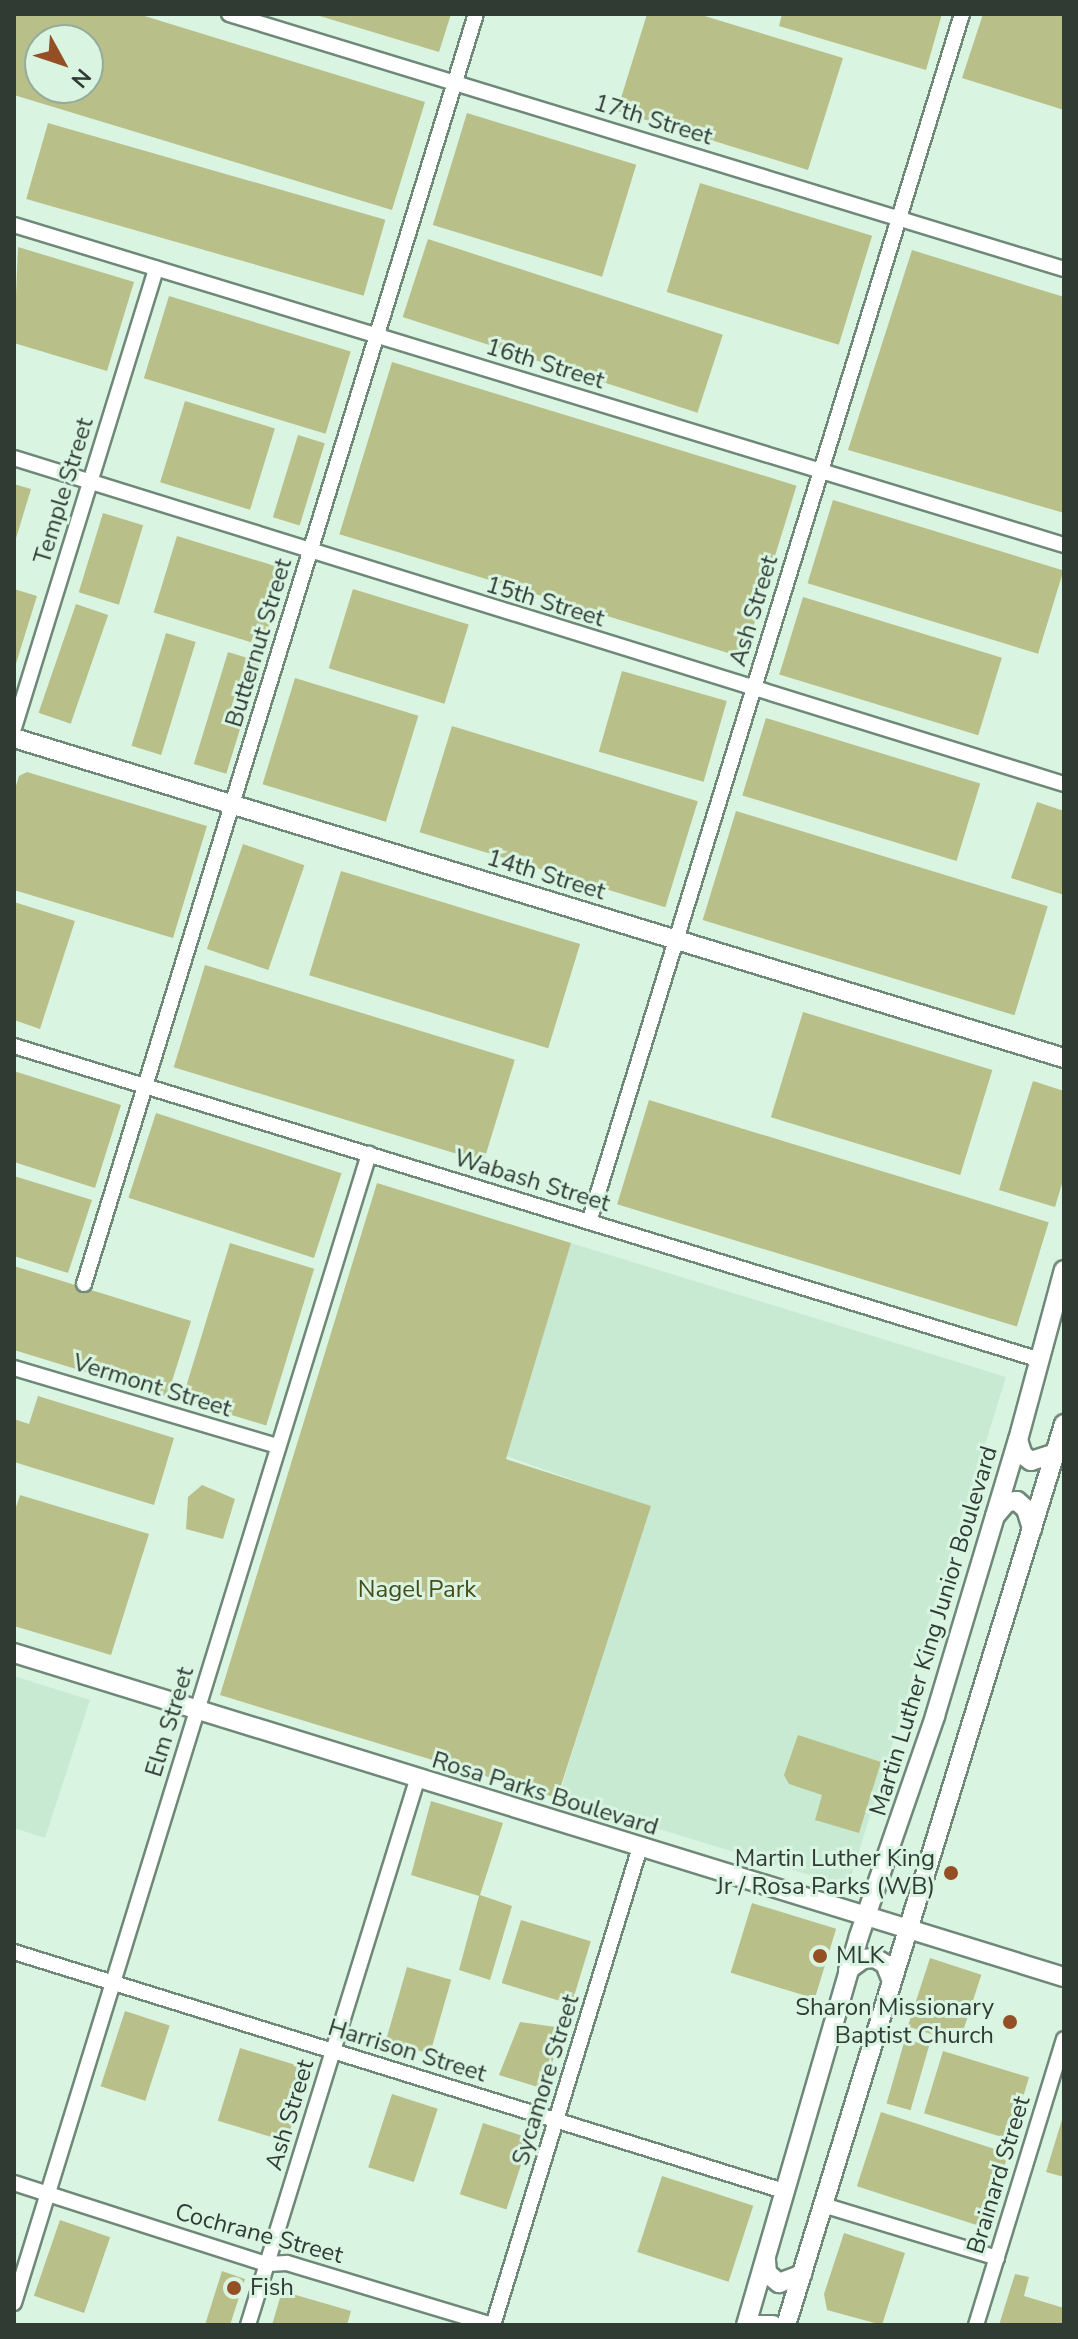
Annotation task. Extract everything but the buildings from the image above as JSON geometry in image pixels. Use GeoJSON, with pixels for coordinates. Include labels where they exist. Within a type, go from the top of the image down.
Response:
{"type":"FeatureCollection","features":[{"type":"Feature","properties":{"kind":"main road","name":"14th Street"},"geometry":{"type":"LineString","coordinates":[[14,738],[1064,1058]]}},
{"type":"Feature","properties":{"kind":"main road","name":"Martin Luther King Junior Boulevard"},"geometry":{"type":"LineString","coordinates":[[746,2325],[787,2192],[848,1970],[904,1809],[1018,1440],[1037,1359],[1064,1270]]}},
{"type":"Feature","properties":{"kind":"main road"},"geometry":{"type":"LineString","coordinates":[[786,2325],[1064,1424]]}},
{"type":"Feature","properties":{"kind":"main road"},"geometry":{"type":"LineString","coordinates":[[1018,1440],[1023,1455],[1031,1461],[1055,1453]]}},
{"type":"Feature","properties":{"kind":"main road"},"geometry":{"type":"LineString","coordinates":[[995,1516],[1007,1502],[1017,1501],[1026,1509],[1032,1529]]}},
{"type":"Feature","properties":{"kind":"main road","name":"Rosa Parks Boulevard"},"geometry":{"type":"LineString","coordinates":[[14,1653],[417,1780],[1064,1977]]}},
{"type":"Feature","properties":{"kind":"main road"},"geometry":{"type":"LineString","coordinates":[[848,1970],[863,1959],[875,1958],[885,1964],[892,1981]]}},
{"type":"Feature","properties":{"kind":"main road"},"geometry":{"type":"LineString","coordinates":[[766,2258],[771,2280],[787,2284],[802,2274]]}},
{"type":"Feature","properties":{"kind":"main road"},"geometry":{"type":"LineString","coordinates":[[755,2325],[773,2325]]}},
{"type":"Feature","properties":{"kind":"street","name":"17th Street"},"geometry":{"type":"LineString","coordinates":[[229,14],[1064,269]]}},
{"type":"Feature","properties":{"kind":"street","name":"Butternut Street"},"geometry":{"type":"LineString","coordinates":[[84,1284],[476,14]]}},
{"type":"Feature","properties":{"kind":"street","name":"Ash Street"},"geometry":{"type":"LineString","coordinates":[[589,1222],[962,14]]}},
{"type":"Feature","properties":{"kind":"street","name":"16th Street"},"geometry":{"type":"LineString","coordinates":[[14,225],[1064,545]]}},
{"type":"Feature","properties":{"kind":"street","name":"Temple Street"},"geometry":{"type":"LineString","coordinates":[[14,728],[156,268]]}},
{"type":"Feature","properties":{"kind":"street","name":"15th Street"},"geometry":{"type":"LineString","coordinates":[[14,458],[310,553],[1064,784]]}},
{"type":"Feature","properties":{"kind":"street","name":"Wabash Street"},"geometry":{"type":"LineString","coordinates":[[14,1046],[1037,1359]]}},
{"type":"Feature","properties":{"kind":"street","name":"Elm Street"},"geometry":{"type":"LineString","coordinates":[[14,2303],[369,1154]]}},
{"type":"Feature","properties":{"kind":"street","name":"Vermont Street"},"geometry":{"type":"LineString","coordinates":[[14,1368],[278,1446]]}},
{"type":"Feature","properties":{"kind":"street","name":"Ash Street"},"geometry":{"type":"LineString","coordinates":[[248,2325],[417,1780]]}},
{"type":"Feature","properties":{"kind":"street","name":"Sycamore Street"},"geometry":{"type":"LineString","coordinates":[[493,2325],[640,1848]]}},
{"type":"Feature","properties":{"kind":"street","name":"Harrison Street"},"geometry":{"type":"LineString","coordinates":[[14,1952],[787,2192]]}},
{"type":"Feature","properties":{"kind":"street","name":"Brainard Street"},"geometry":{"type":"LineString","coordinates":[[976,2325],[1064,2039]]}},
{"type":"Feature","properties":{"kind":"street","name":"Cochrane Street"},"geometry":{"type":"LineString","coordinates":[[14,2183],[267,2264],[287,2263],[493,2325]]}},
{"type":"Feature","properties":{"kind":"street"},"geometry":{"type":"LineString","coordinates":[[823,2205],[997,2258]]}},
{"type":"Feature","properties":{"kind":"shaded area"},"geometry":{"type":"Polygon","coordinates":[[[571,1243],[1006,1377],[848,1887],[558,1798],[649,1507],[506,1456],[571,1243]]]}},
{"type":"Feature","properties":{"kind":"shaded area"},"geometry":{"type":"Polygon","coordinates":[[[14,1676],[90,1700],[45,1838],[14,1828],[14,1676]]]}},
{"type":"Feature","properties":{"kind":"green space"},"geometry":{"type":"Polygon","coordinates":[[[15,14],[138,14],[425,102],[392,210],[44,104],[104,104],[104,24],[24,24],[24,98],[14,95],[15,14]]]}},
{"type":"Feature","properties":{"kind":"green space"},"geometry":{"type":"Polygon","coordinates":[[[313,14],[451,14],[439,52],[313,14]]]}},
{"type":"Feature","properties":{"kind":"green space"},"geometry":{"type":"Polygon","coordinates":[[[647,14],[698,14],[843,58],[808,170],[617,111],[647,14]]]}},
{"type":"Feature","properties":{"kind":"green space"},"geometry":{"type":"Polygon","coordinates":[[[782,14],[942,14],[926,70],[779,26],[782,14]]]}},
{"type":"Feature","properties":{"kind":"green space"},"geometry":{"type":"Polygon","coordinates":[[[983,14],[1064,14],[1064,110],[962,78],[983,14]]]}},
{"type":"Feature","properties":{"kind":"green space"},"geometry":{"type":"Polygon","coordinates":[[[467,113],[636,165],[602,277],[433,225],[467,113]]]}},
{"type":"Feature","properties":{"kind":"green space"},"geometry":{"type":"Polygon","coordinates":[[[48,123],[385,220],[364,296],[26,199],[48,123]]]}},
{"type":"Feature","properties":{"kind":"green space"},"geometry":{"type":"Polygon","coordinates":[[[700,183],[872,236],[839,345],[667,292],[700,183]]]}},
{"type":"Feature","properties":{"kind":"green space"},"geometry":{"type":"Polygon","coordinates":[[[428,239],[723,335],[697,413],[403,317],[428,239]]]}},
{"type":"Feature","properties":{"kind":"green space"},"geometry":{"type":"Polygon","coordinates":[[[18,247],[134,282],[107,371],[14,343],[18,247]]]}},
{"type":"Feature","properties":{"kind":"green space"},"geometry":{"type":"Polygon","coordinates":[[[912,250],[1064,297],[1064,513],[848,450],[912,250]]]}},
{"type":"Feature","properties":{"kind":"green space"},"geometry":{"type":"Polygon","coordinates":[[[169,296],[351,352],[326,434],[144,378],[169,296]]]}},
{"type":"Feature","properties":{"kind":"green space"},"geometry":{"type":"Polygon","coordinates":[[[392,362],[797,486],[744,658],[339,534],[392,362]]]}},
{"type":"Feature","properties":{"kind":"green space"},"geometry":{"type":"Polygon","coordinates":[[[185,401],[275,428],[250,510],[160,482],[185,401]]]}},
{"type":"Feature","properties":{"kind":"green space"},"geometry":{"type":"Polygon","coordinates":[[[298,435],[325,443],[300,525],[273,517],[298,435]]]}},
{"type":"Feature","properties":{"kind":"green space"},"geometry":{"type":"Polygon","coordinates":[[[14,484],[31,489],[14,545],[14,484]]]}},
{"type":"Feature","properties":{"kind":"green space"},"geometry":{"type":"Polygon","coordinates":[[[833,500],[1063,570],[1038,654],[808,583],[833,500]]]}},
{"type":"Feature","properties":{"kind":"green space"},"geometry":{"type":"Polygon","coordinates":[[[103,513],[143,525],[119,605],[79,592],[103,513]]]}},
{"type":"Feature","properties":{"kind":"green space"},"geometry":{"type":"Polygon","coordinates":[[[177,536],[286,569],[263,646],[154,613],[177,536]]]}},
{"type":"Feature","properties":{"kind":"green space"},"geometry":{"type":"Polygon","coordinates":[[[14,589],[37,596],[14,670],[14,589]]]}},
{"type":"Feature","properties":{"kind":"green space"},"geometry":{"type":"Polygon","coordinates":[[[353,589],[469,624],[444,704],[329,668],[353,589]]]}},
{"type":"Feature","properties":{"kind":"green space"},"geometry":{"type":"Polygon","coordinates":[[[803,597],[1002,658],[978,735],[779,674],[803,597]]]}},
{"type":"Feature","properties":{"kind":"green space"},"geometry":{"type":"Polygon","coordinates":[[[76,604],[108,615],[71,724],[39,713],[76,604]]]}},
{"type":"Feature","properties":{"kind":"green space"},"geometry":{"type":"Polygon","coordinates":[[[166,633],[196,642],[161,755],[132,746],[166,633]]]}},
{"type":"Feature","properties":{"kind":"green space"},"geometry":{"type":"Polygon","coordinates":[[[228,652],[261,662],[226,774],[194,764],[228,652]]]}},
{"type":"Feature","properties":{"kind":"green space"},"geometry":{"type":"Polygon","coordinates":[[[622,671],[727,701],[704,782],[599,752],[622,671]]]}},
{"type":"Feature","properties":{"kind":"green space"},"geometry":{"type":"Polygon","coordinates":[[[295,678],[418,716],[386,822],[263,784],[295,678]]]}},
{"type":"Feature","properties":{"kind":"green space"},"geometry":{"type":"Polygon","coordinates":[[[766,718],[980,783],[957,861],[742,795],[766,718]]]}},
{"type":"Feature","properties":{"kind":"green space"},"geometry":{"type":"Polygon","coordinates":[[[452,726],[698,801],[665,907],[420,832],[452,726]]]}},
{"type":"Feature","properties":{"kind":"green space"},"geometry":{"type":"Polygon","coordinates":[[[27,772],[207,826],[173,938],[14,890],[14,792],[19,776],[27,772]]]}},
{"type":"Feature","properties":{"kind":"green space"},"geometry":{"type":"Polygon","coordinates":[[[1037,802],[1064,811],[1064,895],[1011,878],[1037,802]]]}},
{"type":"Feature","properties":{"kind":"green space"},"geometry":{"type":"Polygon","coordinates":[[[736,811],[1048,906],[1014,1015],[703,920],[736,811]]]}},
{"type":"Feature","properties":{"kind":"green space"},"geometry":{"type":"Polygon","coordinates":[[[243,844],[304,865],[268,970],[207,949],[243,844]]]}},
{"type":"Feature","properties":{"kind":"green space"},"geometry":{"type":"Polygon","coordinates":[[[341,871],[580,944],[548,1048],[309,975],[341,871]]]}},
{"type":"Feature","properties":{"kind":"green space"},"geometry":{"type":"Polygon","coordinates":[[[14,902],[75,921],[40,1029],[14,1020],[14,902]]]}},
{"type":"Feature","properties":{"kind":"green space"},"geometry":{"type":"Polygon","coordinates":[[[205,965],[515,1060],[484,1162],[174,1067],[205,965]]]}},
{"type":"Feature","properties":{"kind":"green space"},"geometry":{"type":"Polygon","coordinates":[[[803,1012],[992,1070],[960,1175],[771,1117],[803,1012]]]}},
{"type":"Feature","properties":{"kind":"green space"},"geometry":{"type":"Polygon","coordinates":[[[14,1071],[121,1105],[95,1188],[14,1162],[14,1071]]]}},
{"type":"Feature","properties":{"kind":"green space"},"geometry":{"type":"Polygon","coordinates":[[[1033,1081],[1064,1091],[1064,1177],[1055,1207],[999,1190],[1033,1081]]]}},
{"type":"Feature","properties":{"kind":"green space"},"geometry":{"type":"Polygon","coordinates":[[[649,1100],[1049,1222],[1017,1326],[617,1204],[649,1100]]]}},
{"type":"Feature","properties":{"kind":"green space"},"geometry":{"type":"Polygon","coordinates":[[[156,1113],[341,1173],[314,1258],[128,1198],[156,1113]]]}},
{"type":"Feature","properties":{"kind":"green space"},"geometry":{"type":"Polygon","coordinates":[[[14,1176],[92,1200],[68,1273],[14,1256],[14,1176]]]}},
{"type":"Feature","properties":{"kind":"green space","name":"Nagel Park"},"geometry":{"type":"Polygon","coordinates":[[[377,1183],[571,1243],[506,1459],[651,1506],[557,1798],[220,1695],[377,1183]]]}},
{"type":"Feature","properties":{"kind":"green space"},"geometry":{"type":"Polygon","coordinates":[[[230,1243],[314,1269],[266,1426],[182,1400],[230,1243]]]}},
{"type":"Feature","properties":{"kind":"green space"},"geometry":{"type":"Polygon","coordinates":[[[14,1266],[191,1321],[167,1397],[14,1350],[14,1266]]]}},
{"type":"Feature","properties":{"kind":"green space"},"geometry":{"type":"Polygon","coordinates":[[[38,1396],[174,1438],[154,1505],[14,1462],[14,1419],[29,1424],[38,1396]]]}},
{"type":"Feature","properties":{"kind":"green space"},"geometry":{"type":"Polygon","coordinates":[[[202,1485],[235,1499],[223,1539],[186,1529],[188,1497],[202,1485]]]}},
{"type":"Feature","properties":{"kind":"green space"},"geometry":{"type":"Polygon","coordinates":[[[20,1495],[149,1534],[111,1655],[14,1626],[14,1513],[20,1495]]]}},
{"type":"Feature","properties":{"kind":"green space"},"geometry":{"type":"Polygon","coordinates":[[[798,1735],[881,1762],[859,1833],[815,1820],[822,1795],[789,1784],[784,1775],[798,1735]]]}},
{"type":"Feature","properties":{"kind":"green space"},"geometry":{"type":"Polygon","coordinates":[[[431,1801],[503,1823],[480,1895],[512,1906],[490,1980],[459,1970],[479,1896],[411,1875],[431,1801]]]}},
{"type":"Feature","properties":{"kind":"green space"},"geometry":{"type":"Polygon","coordinates":[[[752,1903],[836,1929],[815,1999],[731,1973],[752,1903]]]}},
{"type":"Feature","properties":{"kind":"green space"},"geometry":{"type":"Polygon","coordinates":[[[521,1920],[591,1941],[572,2004],[502,1983],[521,1920]]]}},
{"type":"Feature","properties":{"kind":"green space"},"geometry":{"type":"Polygon","coordinates":[[[930,1958],[981,1975],[959,2043],[908,2026],[930,1958]]]}},
{"type":"Feature","properties":{"kind":"green space"},"geometry":{"type":"Polygon","coordinates":[[[407,1967],[451,1980],[430,2054],[386,2041],[407,1967]]]}},
{"type":"Feature","properties":{"kind":"green space"},"geometry":{"type":"Polygon","coordinates":[[[125,2011],[170,2026],[145,2101],[101,2086],[125,2011]]]}},
{"type":"Feature","properties":{"kind":"green space"},"geometry":{"type":"Polygon","coordinates":[[[520,2022],[563,2028],[544,2089],[499,2075],[520,2022]]]}},
{"type":"Feature","properties":{"kind":"green space"},"geometry":{"type":"Polygon","coordinates":[[[905,2039],[929,2046],[911,2110],[887,2103],[905,2039]]]}},
{"type":"Feature","properties":{"kind":"green space"},"geometry":{"type":"Polygon","coordinates":[[[240,2048],[309,2069],[287,2142],[218,2121],[240,2048]]]}},
{"type":"Feature","properties":{"kind":"green space"},"geometry":{"type":"Polygon","coordinates":[[[943,2051],[1029,2077],[1010,2139],[924,2113],[943,2051]]]}},
{"type":"Feature","properties":{"kind":"green space"},"geometry":{"type":"Polygon","coordinates":[[[392,2094],[438,2109],[414,2182],[368,2167],[392,2094]]]}},
{"type":"Feature","properties":{"kind":"green space"},"geometry":{"type":"Polygon","coordinates":[[[881,2112],[1008,2153],[984,2228],[857,2186],[881,2112]]]}},
{"type":"Feature","properties":{"kind":"green space"},"geometry":{"type":"Polygon","coordinates":[[[1064,2113],[1064,2177],[1046,2172],[1064,2113]]]}},
{"type":"Feature","properties":{"kind":"green space"},"geometry":{"type":"Polygon","coordinates":[[[483,2123],[530,2138],[506,2209],[460,2194],[483,2123]]]}},
{"type":"Feature","properties":{"kind":"green space"},"geometry":{"type":"Polygon","coordinates":[[[662,2176],[753,2206],[729,2282],[637,2252],[662,2176]]]}},
{"type":"Feature","properties":{"kind":"green space"},"geometry":{"type":"Polygon","coordinates":[[[60,2220],[110,2237],[84,2313],[34,2296],[60,2220]]]}},
{"type":"Feature","properties":{"kind":"green space"},"geometry":{"type":"Polygon","coordinates":[[[844,2233],[905,2253],[882,2325],[827,2310],[824,2294],[844,2233]]]}},
{"type":"Feature","properties":{"kind":"green space"},"geometry":{"type":"Polygon","coordinates":[[[222,2271],[245,2279],[230,2325],[205,2325],[222,2271]]]}},
{"type":"Feature","properties":{"kind":"green space"},"geometry":{"type":"Polygon","coordinates":[[[1015,2274],[1029,2277],[1024,2296],[1064,2308],[1064,2325],[999,2325],[1015,2274]]]}},
{"type":"Feature","properties":{"kind":"green space"},"geometry":{"type":"Polygon","coordinates":[[[282,2291],[351,2311],[347,2325],[272,2325],[282,2291]]]}},
{"type":"Feature","properties":{"kind":"place","name":"Martin Luther King Jr / Rosa Parks (WB)"},"geometry":{"type":"Point","coordinates":[951,1873]}},
{"type":"Feature","properties":{"kind":"place","name":"MLK"},"geometry":{"type":"Point","coordinates":[820,1956]}},
{"type":"Feature","properties":{"kind":"place","name":"Sharon Missionary Baptist Church"},"geometry":{"type":"Point","coordinates":[1010,2022]}},
{"type":"Feature","properties":{"kind":"place","name":"Fish"},"geometry":{"type":"Point","coordinates":[234,2288]}}]}
